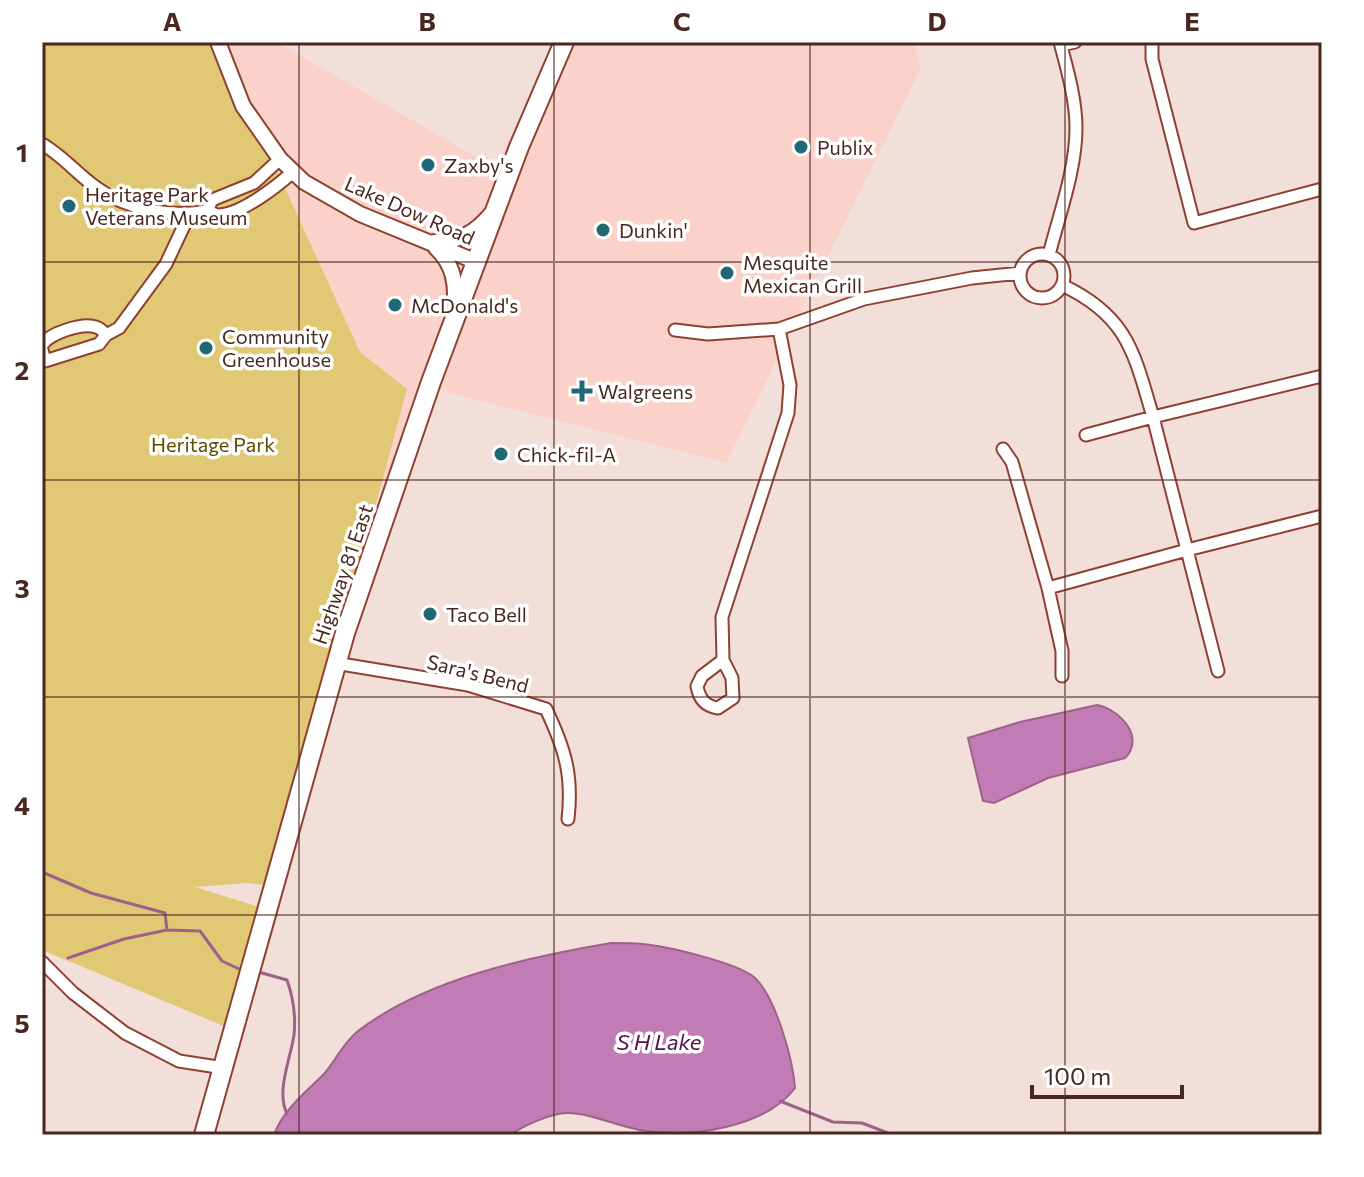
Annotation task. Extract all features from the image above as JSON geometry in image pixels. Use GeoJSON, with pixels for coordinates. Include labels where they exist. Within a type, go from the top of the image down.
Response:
{"type":"FeatureCollection","features":[{"type":"Feature","properties":{"kind":"main road","name":"Highway 81 East"},"geometry":{"type":"LineString","coordinates":[[204,1135],[335,663],[452,328],[519,147],[564,42]]}},
{"type":"Feature","properties":{"kind":"street","name":"Lake Dow Road"},"geometry":{"type":"LineString","coordinates":[[218,42],[243,106],[280,159],[304,182],[345,206],[477,262]]}},
{"type":"Feature","properties":{"kind":"street"},"geometry":{"type":"LineString","coordinates":[[1049,255],[1074,152],[1076,127],[1061,44],[1075,42]]}},
{"type":"Feature","properties":{"kind":"street"},"geometry":{"type":"LineString","coordinates":[[1152,42],[1152,59],[1194,223],[1322,189]]}},
{"type":"Feature","properties":{"kind":"street"},"geometry":{"type":"LineString","coordinates":[[42,144],[99,190],[133,206],[189,215],[207,211],[219,215],[248,205],[293,172]]}},
{"type":"Feature","properties":{"kind":"street"},"geometry":{"type":"LineString","coordinates":[[207,211],[212,200],[254,183],[280,159]]}},
{"type":"Feature","properties":{"kind":"street"},"geometry":{"type":"LineString","coordinates":[[258,179],[268,192]]}},
{"type":"Feature","properties":{"kind":"street"},"geometry":{"type":"LineString","coordinates":[[429,242],[456,241],[483,224],[497,207]]}},
{"type":"Feature","properties":{"kind":"street"},"geometry":{"type":"LineString","coordinates":[[106,335],[100,328],[84,326],[48,337],[43,355],[99,344],[106,335],[119,328],[166,264],[189,215]]}},
{"type":"Feature","properties":{"kind":"street"},"geometry":{"type":"LineString","coordinates":[[429,242],[452,268],[455,292],[452,328]]}},
{"type":"Feature","properties":{"kind":"street"},"geometry":{"type":"LineString","coordinates":[[1049,255],[1061,266],[1064,273],[1062,285],[1050,296],[1036,297],[1024,289],[1020,273],[1024,262],[1030,257],[1049,255]]}},
{"type":"Feature","properties":{"kind":"street"},"geometry":{"type":"LineString","coordinates":[[675,330],[708,334],[779,329],[864,299],[972,278],[1020,273]]}},
{"type":"Feature","properties":{"kind":"street"},"geometry":{"type":"LineString","coordinates":[[1062,285],[1087,296],[1116,324],[1133,349],[1218,671]]}},
{"type":"Feature","properties":{"kind":"street"},"geometry":{"type":"LineString","coordinates":[[723,660],[722,617],[788,413],[790,385],[779,329]]}},
{"type":"Feature","properties":{"kind":"street"},"geometry":{"type":"LineString","coordinates":[[1086,435],[1322,376]]}},
{"type":"Feature","properties":{"kind":"street"},"geometry":{"type":"LineString","coordinates":[[1003,449],[1012,462],[1048,588],[1062,651],[1062,676]]}},
{"type":"Feature","properties":{"kind":"street"},"geometry":{"type":"LineString","coordinates":[[1048,588],[1322,516]]}},
{"type":"Feature","properties":{"kind":"street","name":"Sara's Bend"},"geometry":{"type":"LineString","coordinates":[[335,663],[468,685],[546,709],[560,739],[572,789],[568,819]]}},
{"type":"Feature","properties":{"kind":"street"},"geometry":{"type":"LineString","coordinates":[[42,962],[90,1007],[133,1038],[179,1061],[224,1068]]}},
{"type":"Feature","properties":{"kind":"shaded area"},"geometry":{"type":"Polygon","coordinates":[[[215,42],[277,42],[495,168],[560,42],[914,42],[921,68],[726,463],[427,387],[391,513],[215,42]]]}},
{"type":"Feature","properties":{"kind":"green space","name":"Heritage Park"},"geometry":{"type":"Polygon","coordinates":[[[42,42],[218,42],[360,352],[407,389],[273,886],[249,883],[195,887],[278,913],[243,1034],[42,950],[42,42]]]}},
{"type":"Feature","properties":{"kind":"water"},"geometry":{"type":"Polygon","coordinates":[[[1097,705],[1114,712],[1127,725],[1133,741],[1125,758],[1048,778],[994,803],[983,801],[968,738],[1020,722],[1097,705]]]}},
{"type":"Feature","properties":{"kind":"water","name":"S H Lake"},"geometry":{"type":"Polygon","coordinates":[[[611,943],[668,948],[719,961],[755,978],[770,1000],[782,1030],[795,1088],[766,1112],[747,1121],[685,1133],[636,1129],[587,1115],[567,1113],[537,1121],[510,1135],[274,1135],[289,1110],[324,1074],[348,1041],[385,1013],[415,997],[479,973],[546,955],[611,943]]]}},
{"type":"Feature","properties":{"kind":"waterway"},"geometry":{"type":"LineString","coordinates":[[42,872],[91,893],[165,913],[167,930]]}},
{"type":"Feature","properties":{"kind":"waterway"},"geometry":{"type":"LineString","coordinates":[[68,958],[124,939],[167,930],[200,931],[222,961],[239,969]]}},
{"type":"Feature","properties":{"kind":"waterway"},"geometry":{"type":"LineString","coordinates":[[262,973],[287,980],[292,1000],[294,1035],[283,1086],[287,1114]]}},
{"type":"Feature","properties":{"kind":"waterway"},"geometry":{"type":"LineString","coordinates":[[42,995],[44,991]]}},
{"type":"Feature","properties":{"kind":"waterway"},"geometry":{"type":"LineString","coordinates":[[780,1101],[833,1122],[862,1123],[893,1135]]}},
{"type":"Feature","properties":{"kind":"place","name":"Publix"},"geometry":{"type":"Point","coordinates":[801,147]}},
{"type":"Feature","properties":{"kind":"place","name":"Zaxby's"},"geometry":{"type":"Point","coordinates":[428,165]}},
{"type":"Feature","properties":{"kind":"place","name":"Heritage Park Veterans Museum"},"geometry":{"type":"Point","coordinates":[69,206]}},
{"type":"Feature","properties":{"kind":"place","name":"Dunkin'"},"geometry":{"type":"Point","coordinates":[603,230]}},
{"type":"Feature","properties":{"kind":"place","name":"Mesquite Mexican Grill"},"geometry":{"type":"Point","coordinates":[727,273]}},
{"type":"Feature","properties":{"kind":"place","name":"McDonald's"},"geometry":{"type":"Point","coordinates":[395,305]}},
{"type":"Feature","properties":{"kind":"place","name":"Community Greenhouse"},"geometry":{"type":"Point","coordinates":[206,348]}},
{"type":"Feature","properties":{"kind":"place","name":"Walgreens"},"geometry":{"type":"Point","coordinates":[582,391]}},
{"type":"Feature","properties":{"kind":"place","name":"Chick-fil-A"},"geometry":{"type":"Point","coordinates":[501,454]}},
{"type":"Feature","properties":{"kind":"place","name":"Taco Bell"},"geometry":{"type":"Point","coordinates":[430,614]}}]}
